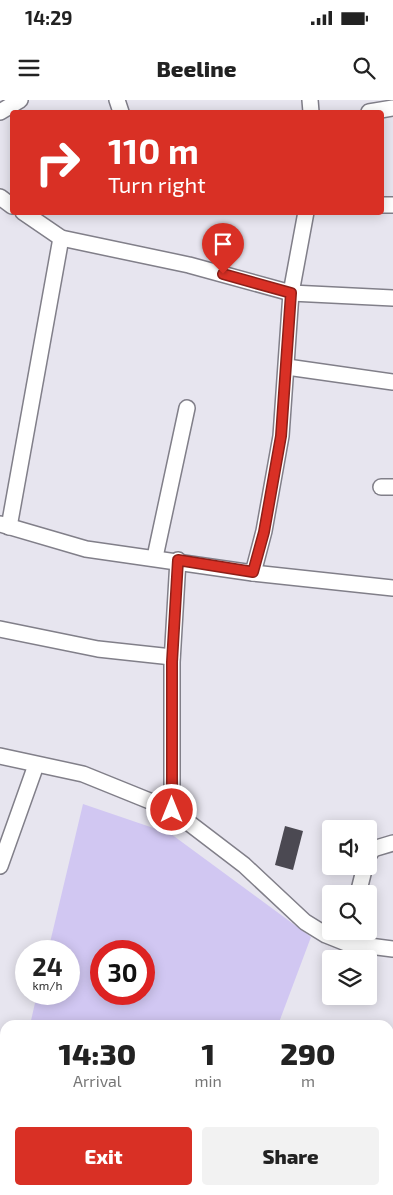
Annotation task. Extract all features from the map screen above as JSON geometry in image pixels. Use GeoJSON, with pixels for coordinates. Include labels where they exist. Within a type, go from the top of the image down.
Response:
{"type":"FeatureCollection","features":[{"type":"Feature","properties":{"kind":"street"},"geometry":{"type":"LineString","coordinates":[[0,112],[20,100]]}},
{"type":"Feature","properties":{"kind":"street"},"geometry":{"type":"LineString","coordinates":[[27,215],[61,238],[190,265],[291,293],[393,298]]}},
{"type":"Feature","properties":{"kind":"street"},"geometry":{"type":"LineString","coordinates":[[253,572],[264,532],[281,436],[291,293],[305,215]]}},
{"type":"Feature","properties":{"kind":"street"},"geometry":{"type":"LineString","coordinates":[[61,238],[4,525],[86,549],[178,560],[253,572],[393,588]]}},
{"type":"Feature","properties":{"kind":"street"},"geometry":{"type":"LineString","coordinates":[[287,367],[393,382]]}},
{"type":"Feature","properties":{"kind":"street"},"geometry":{"type":"LineString","coordinates":[[156,558],[187,408]]}},
{"type":"Feature","properties":{"kind":"street"},"geometry":{"type":"LineString","coordinates":[[172,810],[172,657],[178,560]]}},
{"type":"Feature","properties":{"kind":"street"},"geometry":{"type":"LineString","coordinates":[[0,629],[98,649],[172,657]]}},
{"type":"Feature","properties":{"kind":"street"},"geometry":{"type":"LineString","coordinates":[[0,756],[84,774],[172,810],[244,866],[305,922],[322,933]]}},
{"type":"Feature","properties":{"kind":"street"},"geometry":{"type":"LineString","coordinates":[[0,866],[36,765]]}},
{"type":"Feature","properties":{"kind":"street"},"geometry":{"type":"LineString","coordinates":[[377,848],[393,843]]}},
{"type":"Feature","properties":{"kind":"street"},"geometry":{"type":"LineString","coordinates":[[358,940],[393,949]]}},
{"type":"Feature","properties":{"kind":"shaded area"},"geometry":{"type":"Polygon","coordinates":[[[83,804],[171,834],[311,937],[280,1020],[31,1020],[35,1005],[80,1005],[80,940],[51,940],[83,804]]]}},
{"type":"Feature","properties":{"kind":"building"},"geometry":{"type":"Polygon","coordinates":[[[285,826],[303,831],[293,870],[275,865],[285,826]]]}},
{"type":"Feature","properties":{"kind":"route"},"geometry":{"type":"LineString","coordinates":[[172,810],[172,662],[178,560],[253,572],[264,532],[281,436],[286,385],[291,293],[223,274]]}}]}
